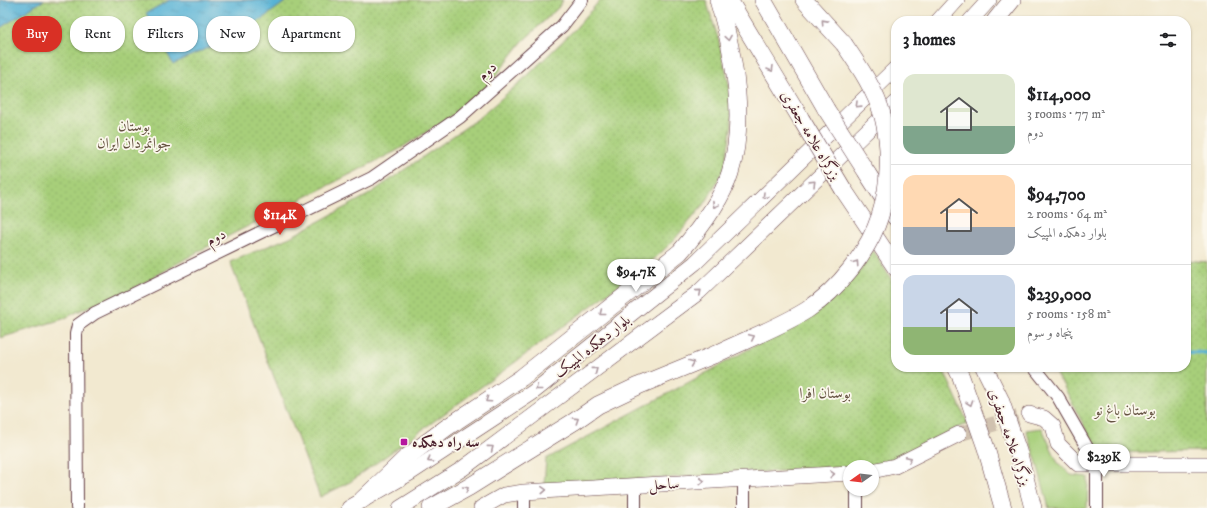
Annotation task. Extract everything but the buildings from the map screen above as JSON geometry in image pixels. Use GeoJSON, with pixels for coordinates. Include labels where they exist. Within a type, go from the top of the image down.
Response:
{"type":"FeatureCollection","features":[{"type":"Feature","properties":{"kind":"highway"},"geometry":{"type":"LineString","coordinates":[[356,504],[407,457],[446,428],[521,378],[680,252],[700,229],[716,203],[730,174],[737,144],[738,96],[727,29],[718,0]]}},
{"type":"Feature","properties":{"kind":"highway","name":"بزرگراه علامه جعفری"},"geometry":{"type":"LineString","coordinates":[[729,0],[843,189],[891,261]]}},
{"type":"Feature","properties":{"kind":"highway","name":"بزرگراه علامه جعفری"},"geometry":{"type":"LineString","coordinates":[[763,0],[826,109],[891,210]]}},
{"type":"Feature","properties":{"kind":"highway"},"geometry":{"type":"LineString","coordinates":[[432,508],[469,487],[598,405],[638,386],[716,354],[807,310],[834,288],[855,265],[880,217],[885,196],[888,147],[882,116],[871,88],[844,44],[804,0]]}},
{"type":"Feature","properties":{"kind":"highway"},"geometry":{"type":"LineString","coordinates":[[999,16],[1012,0]]}},
{"type":"Feature","properties":{"kind":"highway","name":"بزرگراه علامه جعفری"},"geometry":{"type":"LineString","coordinates":[[958,372],[986,448],[1003,508]]}},
{"type":"Feature","properties":{"kind":"highway","name":"بزرگراه علامه جعفری"},"geometry":{"type":"LineString","coordinates":[[986,372],[1000,399],[1018,451],[1033,508]]}},
{"type":"Feature","properties":{"kind":"main road"},"geometry":{"type":"LineString","coordinates":[[943,16],[957,0]]}},
{"type":"Feature","properties":{"kind":"main road"},"geometry":{"type":"LineString","coordinates":[[975,16],[989,0]]}},
{"type":"Feature","properties":{"kind":"main road","name":"بلوار دهکده المپیک"},"geometry":{"type":"LineString","coordinates":[[356,504],[410,473],[532,393],[695,263],[891,73]]}},
{"type":"Feature","properties":{"kind":"main road","name":"بلوار دهکده المپیک"},"geometry":{"type":"LineString","coordinates":[[400,508],[462,469],[699,292],[891,108]]}},
{"type":"Feature","properties":{"kind":"main road"},"geometry":{"type":"LineString","coordinates":[[1029,414],[1044,418],[1054,426],[1058,444],[1078,464],[1207,464]]}},
{"type":"Feature","properties":{"kind":"main road"},"geometry":{"type":"LineString","coordinates":[[879,470],[896,466],[959,434]]}},
{"type":"Feature","properties":{"kind":"main road","name":"ساحل"},"geometry":{"type":"LineString","coordinates":[[481,508],[504,495],[524,492],[843,473]]}},
{"type":"Feature","properties":{"kind":"street","name":"دوم"},"geometry":{"type":"LineString","coordinates":[[76,508],[76,334],[78,325],[95,313],[372,178],[460,117],[562,26],[582,0]]}},
{"type":"Feature","properties":{"kind":"street"},"geometry":{"type":"LineString","coordinates":[[1038,372],[1058,397],[1097,465],[1097,508]]}},
{"type":"Feature","properties":{"kind":"street"},"geometry":{"type":"LineString","coordinates":[[744,479],[744,508]]}},
{"type":"Feature","properties":{"kind":"street"},"geometry":{"type":"LineString","coordinates":[[635,485],[635,508]]}},
{"type":"Feature","properties":{"kind":"street"},"geometry":{"type":"LineString","coordinates":[[524,492],[524,508]]}},
{"type":"Feature","properties":{"kind":"street"},"geometry":{"type":"LineString","coordinates":[[857,496],[857,508]]}},
{"type":"Feature","properties":{"kind":"green space","name":"بوستان جوانمردان ایران"},"geometry":{"type":"Polygon","coordinates":[[[0,0],[563,0],[558,8],[522,42],[488,86],[452,116],[398,150],[201,250],[131,290],[81,310],[63,319],[0,338],[0,0]]]}},
{"type":"Feature","properties":{"kind":"green space"},"geometry":{"type":"Polygon","coordinates":[[[600,0],[706,0],[718,38],[729,84],[732,123],[725,167],[706,202],[673,241],[653,260],[350,482],[320,497],[230,262],[290,237],[368,195],[479,118],[527,76],[575,29],[600,0]]]}},
{"type":"Feature","properties":{"kind":"green space","name":"بوستان افرا"},"geometry":{"type":"Polygon","coordinates":[[[873,250],[891,279],[891,372],[944,372],[968,423],[880,465],[879,460],[843,460],[843,467],[544,485],[546,459],[719,366],[823,307],[840,293],[856,276],[873,250]]]}},
{"type":"Feature","properties":{"kind":"green space","name":"بوستان باغ نو"},"geometry":{"type":"Polygon","coordinates":[[[1191,260],[1207,262],[1207,451],[1098,453],[1063,385],[1054,372],[1191,372],[1191,260]]]}},
{"type":"Feature","properties":{"kind":"green space"},"geometry":{"type":"Polygon","coordinates":[[[1042,428],[1058,463],[1071,475],[1088,477],[1087,508],[1049,508],[1037,463],[1026,430],[1042,428]]]}},
{"type":"Feature","properties":{"kind":"water"},"geometry":{"type":"Polygon","coordinates":[[[0,0],[44,0],[19,16],[12,16],[12,20],[0,28],[0,0]]]}},
{"type":"Feature","properties":{"kind":"water"},"geometry":{"type":"Polygon","coordinates":[[[170,0],[288,0],[260,20],[260,16],[206,16],[206,49],[173,64],[167,52],[198,52],[198,16],[148,16],[146,13],[170,0]]]}},
{"type":"Feature","properties":{"kind":"waterway"},"geometry":{"type":"LineString","coordinates":[[1191,352],[1207,353]]}},
{"type":"Feature","properties":{"kind":"tunnel"},"geometry":{"type":"LineString","coordinates":[[959,434],[1029,414]]}},
{"type":"Feature","properties":{"kind":"place","name":"سه راه دهکده"},"geometry":{"type":"Point","coordinates":[404,442]}}]}
